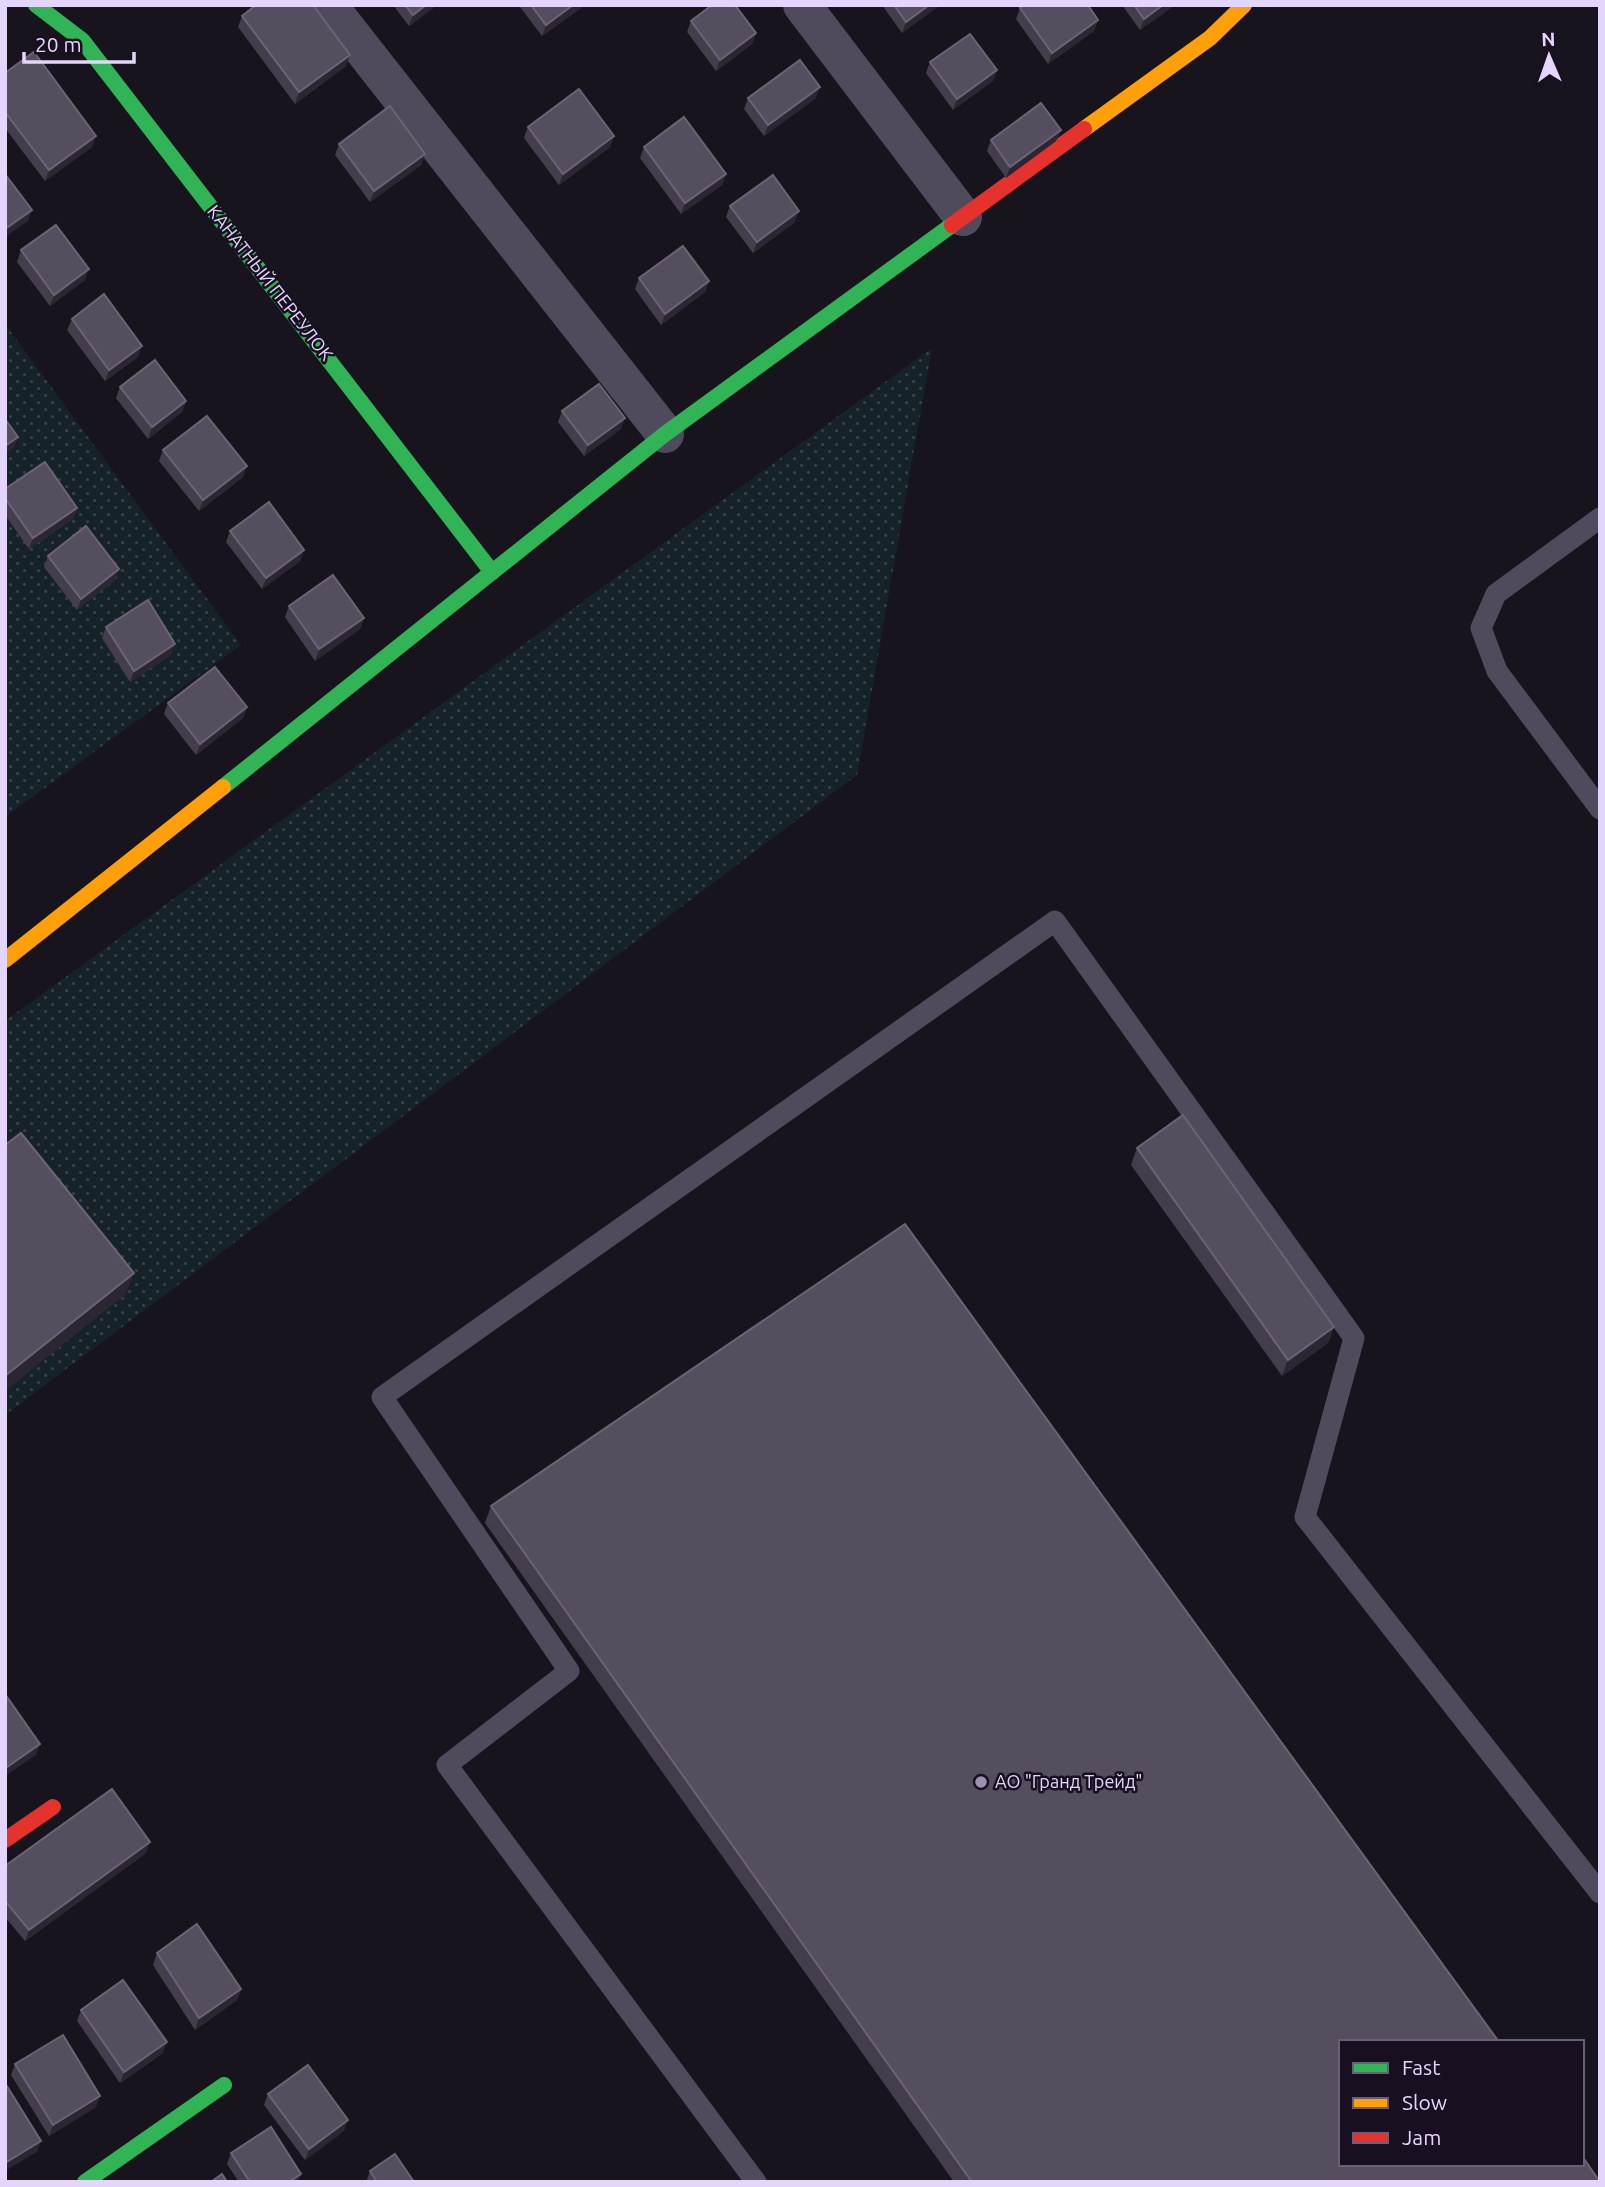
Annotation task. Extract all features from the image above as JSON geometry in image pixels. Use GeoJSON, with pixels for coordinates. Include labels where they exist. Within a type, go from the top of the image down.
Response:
{"type":"FeatureCollection","features":[{"type":"Feature","properties":{"kind":"street","name":"КАНАТНЫЙ ПЕРЕУЛОК"},"geometry":{"type":"LineString","coordinates":[[36,5],[82,40],[492,572]]}},
{"type":"Feature","properties":{"kind":"street"},"geometry":{"type":"LineString","coordinates":[[328,5],[665,434]]}},
{"type":"Feature","properties":{"kind":"street"},"geometry":{"type":"LineString","coordinates":[[802,5],[963,218]]}},
{"type":"Feature","properties":{"kind":"street"},"geometry":{"type":"LineString","coordinates":[[5,960],[665,434],[1210,38],[1244,5]]}},
{"type":"Feature","properties":{"kind":"street"},"geometry":{"type":"LineString","coordinates":[[5,1840],[53,1807]]}},
{"type":"Feature","properties":{"kind":"street"},"geometry":{"type":"LineString","coordinates":[[85,2182],[224,2085]]}},
{"type":"Feature","properties":{"kind":"lane"},"geometry":{"type":"LineString","coordinates":[[1600,518],[1496,594],[1480,628],[1497,671],[1600,809]]}},
{"type":"Feature","properties":{"kind":"lane"},"geometry":{"type":"LineString","coordinates":[[756,2182],[447,1765],[569,1671],[382,1397],[1055,921],[1354,1338],[1305,1517],[1600,1893]]}},
{"type":"Feature","properties":{"kind":"shaded area"},"geometry":{"type":"Polygon","coordinates":[[[5,324],[241,645],[5,817],[5,324]]]}},
{"type":"Feature","properties":{"kind":"shaded area"},"geometry":{"type":"Polygon","coordinates":[[[932,348],[857,775],[5,1415],[5,1021],[932,348]]]}},
{"type":"Feature","properties":{"kind":"building"},"geometry":{"type":"Polygon","coordinates":[[[256,5],[313,5],[350,55],[299,92],[242,16],[256,5]]]}},
{"type":"Feature","properties":{"kind":"building"},"geometry":{"type":"Polygon","coordinates":[[[405,5],[426,5],[413,15],[405,5]]]}},
{"type":"Feature","properties":{"kind":"building"},"geometry":{"type":"Polygon","coordinates":[[[531,5],[573,5],[546,25],[531,5]]]}},
{"type":"Feature","properties":{"kind":"building"},"geometry":{"type":"Polygon","coordinates":[[[712,5],[735,5],[756,33],[720,60],[691,21],[712,5]]]}},
{"type":"Feature","properties":{"kind":"building"},"geometry":{"type":"Polygon","coordinates":[[[894,5],[929,5],[906,22],[894,5]]]}},
{"type":"Feature","properties":{"kind":"building"},"geometry":{"type":"Polygon","coordinates":[[[1024,5],[1088,5],[1098,20],[1052,53],[1020,8],[1024,5]]]}},
{"type":"Feature","properties":{"kind":"building"},"geometry":{"type":"Polygon","coordinates":[[[1134,5],[1163,5],[1144,19],[1134,5]]]}},
{"type":"Feature","properties":{"kind":"building"},"geometry":{"type":"Polygon","coordinates":[[[970,34],[997,70],[957,99],[930,62],[970,34]]]}},
{"type":"Feature","properties":{"kind":"building"},"geometry":{"type":"Polygon","coordinates":[[[34,52],[96,136],[49,170],[5,112],[5,73],[34,52]]]}},
{"type":"Feature","properties":{"kind":"building"},"geometry":{"type":"Polygon","coordinates":[[[800,60],[820,87],[768,125],[748,98],[800,60]]]}},
{"type":"Feature","properties":{"kind":"building"},"geometry":{"type":"Polygon","coordinates":[[[579,89],[614,136],[563,174],[528,127],[579,89]]]}},
{"type":"Feature","properties":{"kind":"building"},"geometry":{"type":"Polygon","coordinates":[[[1041,103],[1061,130],[1010,167],[991,140],[1041,103]]]}},
{"type":"Feature","properties":{"kind":"building"},"geometry":{"type":"Polygon","coordinates":[[[390,106],[425,154],[374,191],[339,144],[390,106]]]}},
{"type":"Feature","properties":{"kind":"building"},"geometry":{"type":"Polygon","coordinates":[[[684,117],[726,174],[685,203],[644,147],[684,117]]]}},
{"type":"Feature","properties":{"kind":"building"},"geometry":{"type":"Polygon","coordinates":[[[5,174],[32,210],[5,229],[5,174]]]}},
{"type":"Feature","properties":{"kind":"building"},"geometry":{"type":"Polygon","coordinates":[[[773,175],[799,211],[757,242],[730,206],[773,175]]]}},
{"type":"Feature","properties":{"kind":"building"},"geometry":{"type":"Polygon","coordinates":[[[56,225],[89,269],[54,295],[21,250],[56,225]]]}},
{"type":"Feature","properties":{"kind":"building"},"geometry":{"type":"Polygon","coordinates":[[[683,246],[709,281],[665,314],[639,278],[683,246]]]}},
{"type":"Feature","properties":{"kind":"building"},"geometry":{"type":"Polygon","coordinates":[[[104,294],[142,346],[109,370],[72,319],[104,294]]]}},
{"type":"Feature","properties":{"kind":"building"},"geometry":{"type":"Polygon","coordinates":[[[155,360],[186,401],[152,427],[120,387],[155,360]]]}},
{"type":"Feature","properties":{"kind":"building"},"geometry":{"type":"Polygon","coordinates":[[[599,384],[625,418],[588,445],[562,411],[599,384]]]}},
{"type":"Feature","properties":{"kind":"building"},"geometry":{"type":"Polygon","coordinates":[[[207,416],[247,466],[203,500],[163,450],[207,416]]]}},
{"type":"Feature","properties":{"kind":"building"},"geometry":{"type":"Polygon","coordinates":[[[5,419],[18,437],[5,446],[5,419]]]}},
{"type":"Feature","properties":{"kind":"building"},"geometry":{"type":"Polygon","coordinates":[[[45,462],[77,508],[33,538],[5,498],[5,489],[45,462]]]}},
{"type":"Feature","properties":{"kind":"building"},"geometry":{"type":"Polygon","coordinates":[[[269,502],[304,550],[266,578],[230,531],[269,502]]]}},
{"type":"Feature","properties":{"kind":"building"},"geometry":{"type":"Polygon","coordinates":[[[86,526],[119,569],[81,599],[48,556],[86,526]]]}},
{"type":"Feature","properties":{"kind":"building"},"geometry":{"type":"Polygon","coordinates":[[[333,575],[364,618],[319,649],[289,606],[333,575]]]}},
{"type":"Feature","properties":{"kind":"building"},"geometry":{"type":"Polygon","coordinates":[[[148,600],[175,644],[134,671],[106,627],[148,600]]]}},
{"type":"Feature","properties":{"kind":"building"},"geometry":{"type":"Polygon","coordinates":[[[215,667],[247,707],[200,744],[168,703],[215,667]]]}},
{"type":"Feature","properties":{"kind":"building"},"geometry":{"type":"Polygon","coordinates":[[[1183,1115],[1334,1327],[1288,1360],[1137,1148],[1183,1115]]]}},
{"type":"Feature","properties":{"kind":"building"},"geometry":{"type":"Polygon","coordinates":[[[21,1133],[134,1273],[5,1376],[5,1145],[21,1133]]]}},
{"type":"Feature","properties":{"kind":"building","name":"АО \"Гранд Трейд\""},"geometry":{"type":"Polygon","coordinates":[[[905,1224],[1498,2040],[1339,2040],[1339,2166],[1584,2166],[1584,2159],[1600,2182],[972,2182],[491,1506],[905,1224]]]}},
{"type":"Feature","properties":{"kind":"building"},"geometry":{"type":"Polygon","coordinates":[[[5,1694],[40,1744],[7,1767],[5,1764],[5,1694]]]}},
{"type":"Feature","properties":{"kind":"building"},"geometry":{"type":"Polygon","coordinates":[[[112,1789],[150,1842],[29,1930],[5,1901],[5,1866],[112,1789]]]}},
{"type":"Feature","properties":{"kind":"building"},"geometry":{"type":"Polygon","coordinates":[[[197,1924],[241,1989],[199,2018],[157,1953],[197,1924]]]}},
{"type":"Feature","properties":{"kind":"building"},"geometry":{"type":"Polygon","coordinates":[[[123,1980],[167,2042],[124,2072],[81,2010],[123,1980]]]}},
{"type":"Feature","properties":{"kind":"building"},"geometry":{"type":"Polygon","coordinates":[[[63,2035],[100,2096],[53,2125],[15,2064],[63,2035]]]}},
{"type":"Feature","properties":{"kind":"building"},"geometry":{"type":"Polygon","coordinates":[[[308,2065],[348,2120],[309,2149],[268,2094],[308,2065]]]}},
{"type":"Feature","properties":{"kind":"building"},"geometry":{"type":"Polygon","coordinates":[[[5,2083],[41,2141],[5,2163],[5,2083]]]}},
{"type":"Feature","properties":{"kind":"building"},"geometry":{"type":"Polygon","coordinates":[[[271,2127],[301,2174],[289,2182],[250,2182],[231,2153],[271,2127]]]}},
{"type":"Feature","properties":{"kind":"building"},"geometry":{"type":"Polygon","coordinates":[[[395,2154],[414,2182],[377,2182],[370,2171],[395,2154]]]}},
{"type":"Feature","properties":{"kind":"building"},"geometry":{"type":"Polygon","coordinates":[[[222,2174],[227,2182],[211,2182],[222,2174]]]}},
{"type":"Feature","properties":{"kind":"traffic: fast"},"geometry":{"type":"LineString","coordinates":[[36,5],[82,40],[492,572]]}},
{"type":"Feature","properties":{"kind":"traffic: fast"},"geometry":{"type":"LineString","coordinates":[[223,787],[665,434],[952,225]]}},
{"type":"Feature","properties":{"kind":"traffic: fast"},"geometry":{"type":"LineString","coordinates":[[85,2182],[224,2085]]}},
{"type":"Feature","properties":{"kind":"traffic: slow"},"geometry":{"type":"LineString","coordinates":[[1084,129],[1210,38],[1244,5]]}},
{"type":"Feature","properties":{"kind":"traffic: slow"},"geometry":{"type":"LineString","coordinates":[[5,960],[223,787]]}},
{"type":"Feature","properties":{"kind":"traffic: jam"},"geometry":{"type":"LineString","coordinates":[[952,225],[1084,129]]}},
{"type":"Feature","properties":{"kind":"traffic: jam"},"geometry":{"type":"LineString","coordinates":[[5,1840],[53,1807]]}},
{"type":"Feature","properties":{"kind":"place","name":"АО \"Гранд Трейд\""},"geometry":{"type":"Point","coordinates":[981,1782]}}]}
